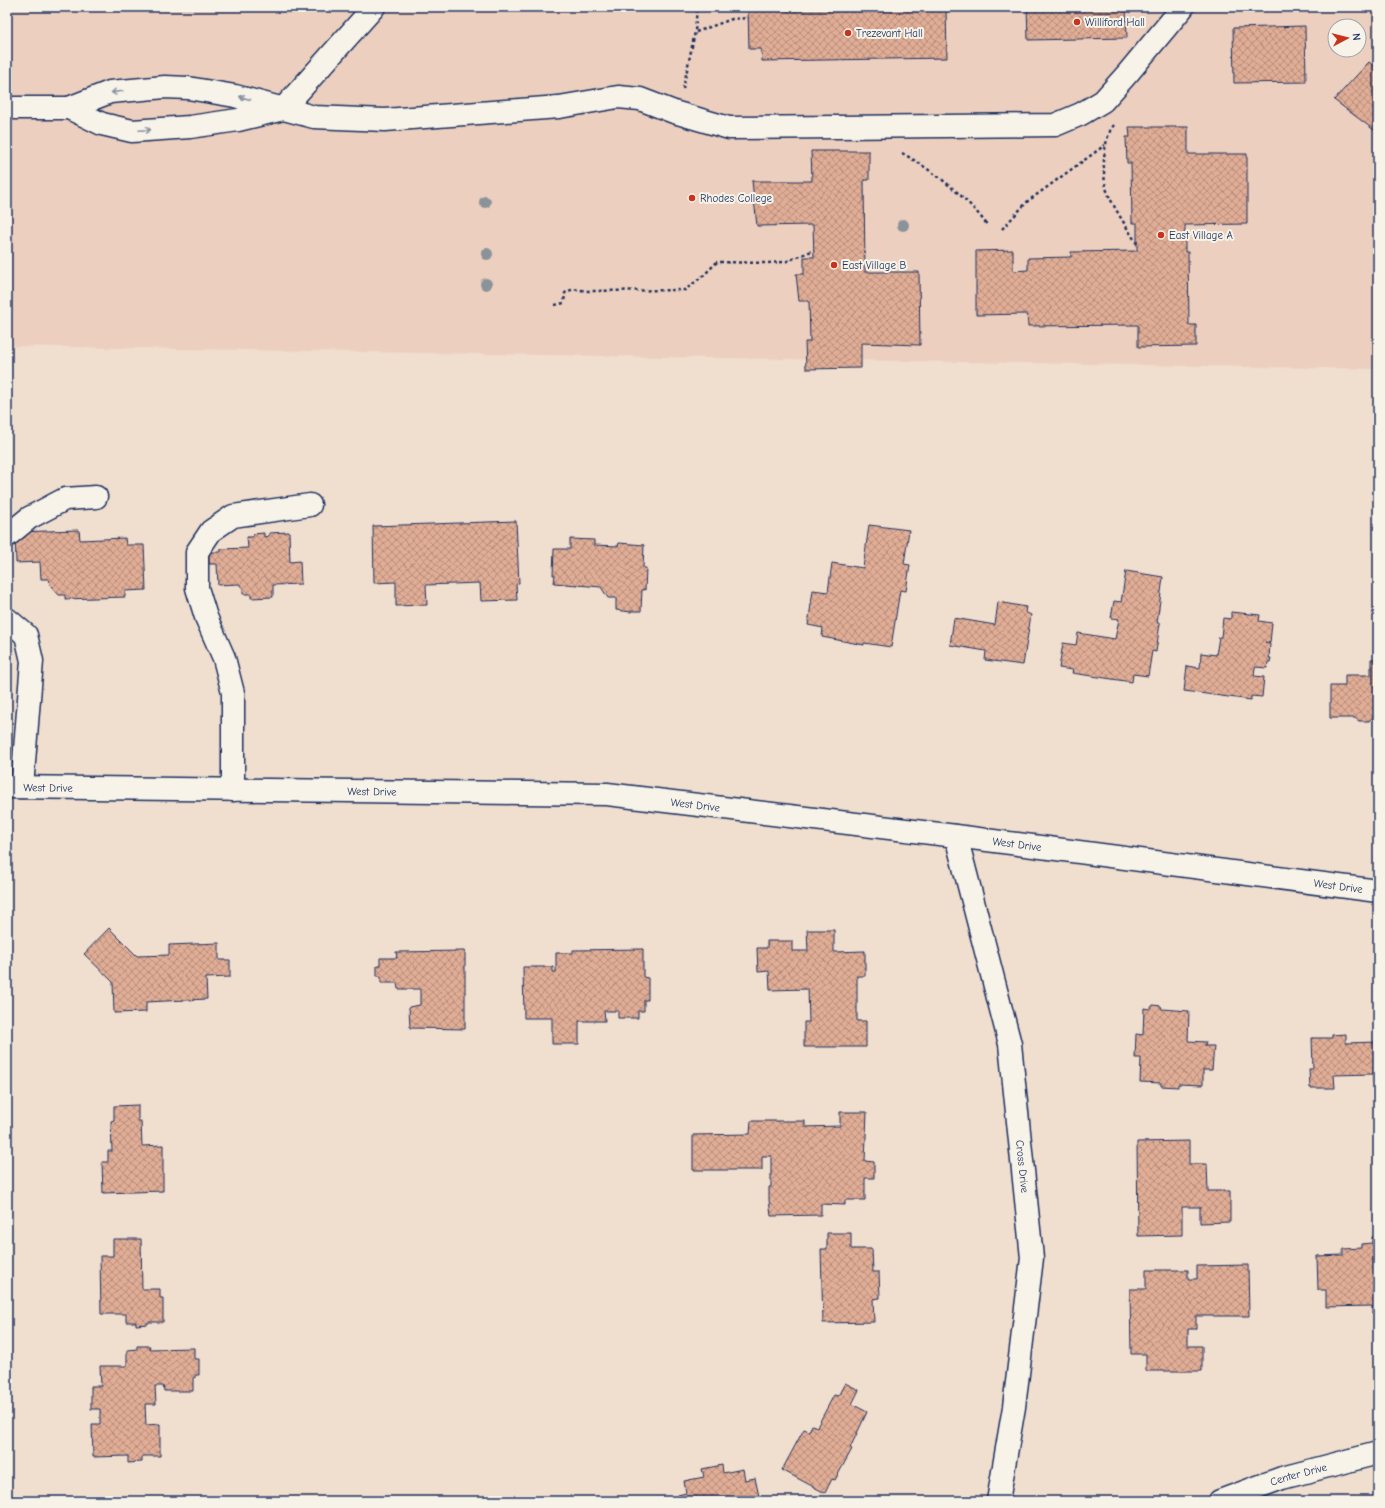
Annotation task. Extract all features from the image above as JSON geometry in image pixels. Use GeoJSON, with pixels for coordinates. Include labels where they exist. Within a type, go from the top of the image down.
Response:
{"type":"FeatureCollection","features":[{"type":"Feature","properties":{"kind":"street"},"geometry":{"type":"LineString","coordinates":[[69,108],[102,124],[132,130],[190,127],[238,120],[283,109],[374,7]]}},
{"type":"Feature","properties":{"kind":"street"},"geometry":{"type":"LineString","coordinates":[[7,108],[69,108],[110,92],[165,87],[188,88],[235,96],[314,117],[385,120],[559,107],[618,97],[640,99],[674,112],[729,128],[1055,125],[1082,114],[1103,101],[1183,7]]}},
{"type":"Feature","properties":{"kind":"street"},"geometry":{"type":"LineString","coordinates":[[7,536],[29,518],[65,499],[96,498]]}},
{"type":"Feature","properties":{"kind":"street"},"geometry":{"type":"LineString","coordinates":[[233,790],[233,693],[224,658],[206,617],[197,588],[197,552],[211,531],[233,516],[310,505]]}},
{"type":"Feature","properties":{"kind":"street"},"geometry":{"type":"LineString","coordinates":[[7,619],[26,635],[32,661],[15,787]]}},
{"type":"Feature","properties":{"kind":"street","name":"West Drive"},"geometry":{"type":"LineString","coordinates":[[15,787],[607,794],[956,836],[1378,891]]}},
{"type":"Feature","properties":{"kind":"street","name":"Cross Drive"},"geometry":{"type":"LineString","coordinates":[[956,836],[1010,1044],[1032,1258],[1014,1407],[998,1501]]}},
{"type":"Feature","properties":{"kind":"street","name":"Center Drive"},"geometry":{"type":"LineString","coordinates":[[1220,1501],[1282,1478],[1378,1453]]}},
{"type":"Feature","properties":{"kind":"path"},"geometry":{"type":"LineString","coordinates":[[674,112],[683,88],[695,32],[697,7]]}},
{"type":"Feature","properties":{"kind":"path"},"geometry":{"type":"LineString","coordinates":[[695,32],[732,18],[748,18]]}},
{"type":"Feature","properties":{"kind":"path"},"geometry":{"type":"LineString","coordinates":[[1116,123],[1112,128],[1105,145],[1105,174],[1108,195],[1137,244]]}},
{"type":"Feature","properties":{"kind":"path"},"geometry":{"type":"LineString","coordinates":[[1002,229],[1028,201],[1105,145]]}},
{"type":"Feature","properties":{"kind":"path"},"geometry":{"type":"LineString","coordinates":[[899,151],[940,178],[959,193],[988,226]]}},
{"type":"Feature","properties":{"kind":"path"},"geometry":{"type":"LineString","coordinates":[[555,305],[564,303],[565,293],[573,289],[588,291],[685,290],[704,275],[717,262],[785,262],[814,250]]}},
{"type":"Feature","properties":{"kind":"shaded area","name":"Rhodes College"},"geometry":{"type":"Polygon","coordinates":[[[7,7],[1378,7],[1378,369],[7,346],[7,7]]]}},
{"type":"Feature","properties":{"kind":"building","name":"Trezevant Hall"},"geometry":{"type":"Polygon","coordinates":[[[748,7],[946,7],[947,58],[762,61],[761,49],[749,49],[748,7]]]}},
{"type":"Feature","properties":{"kind":"building","name":"Williford Hall"},"geometry":{"type":"Polygon","coordinates":[[[1027,7],[1126,7],[1127,38],[1028,40],[1027,7]]]}},
{"type":"Feature","properties":{"kind":"building"},"geometry":{"type":"Polygon","coordinates":[[[1305,26],[1306,82],[1234,83],[1233,28],[1305,26]]]}},
{"type":"Feature","properties":{"kind":"building"},"geometry":{"type":"Polygon","coordinates":[[[1369,62],[1378,69],[1378,133],[1334,100],[1369,62]]]}},
{"type":"Feature","properties":{"kind":"building","name":"East Village A"},"geometry":{"type":"Polygon","coordinates":[[[1129,127],[1188,127],[1188,154],[1247,154],[1247,224],[1185,225],[1185,252],[1188,252],[1189,325],[1196,325],[1196,346],[1138,347],[1138,325],[1028,326],[1027,314],[976,315],[976,251],[1013,250],[1013,271],[1028,270],[1028,258],[1071,257],[1071,252],[1137,251],[1137,223],[1132,223],[1131,163],[1127,163],[1126,137],[1130,137],[1129,127]]]}},
{"type":"Feature","properties":{"kind":"building","name":"East Village B"},"geometry":{"type":"Polygon","coordinates":[[[811,151],[869,151],[869,180],[864,180],[865,272],[919,272],[920,345],[861,343],[861,368],[806,369],[805,342],[810,342],[809,301],[799,301],[796,274],[804,274],[804,257],[814,257],[813,225],[757,226],[752,181],[812,181],[811,151]]]}},
{"type":"Feature","properties":{"kind":"building"},"geometry":{"type":"Polygon","coordinates":[[[516,521],[519,583],[516,584],[517,600],[481,601],[480,583],[426,585],[427,605],[396,606],[396,582],[374,583],[373,526],[516,521]]]}},
{"type":"Feature","properties":{"kind":"building"},"geometry":{"type":"Polygon","coordinates":[[[869,525],[909,530],[904,564],[910,565],[906,591],[900,590],[891,647],[864,643],[864,645],[822,637],[823,628],[808,625],[813,590],[828,592],[832,563],[863,568],[869,525]]]}},
{"type":"Feature","properties":{"kind":"building"},"geometry":{"type":"Polygon","coordinates":[[[79,530],[80,540],[125,538],[126,545],[144,545],[146,590],[125,591],[125,597],[65,599],[65,595],[59,595],[50,585],[49,579],[41,579],[40,562],[16,563],[15,532],[79,530]]]}},
{"type":"Feature","properties":{"kind":"building"},"geometry":{"type":"Polygon","coordinates":[[[289,532],[290,562],[300,561],[301,584],[273,585],[273,597],[251,598],[251,594],[243,594],[243,589],[239,584],[218,585],[217,564],[209,564],[209,552],[221,552],[221,549],[248,548],[247,537],[253,537],[253,534],[264,533],[264,537],[269,536],[269,533],[289,532]]]}},
{"type":"Feature","properties":{"kind":"building"},"geometry":{"type":"Polygon","coordinates":[[[570,539],[594,540],[594,545],[618,546],[619,543],[644,545],[643,568],[646,568],[645,590],[642,589],[641,611],[631,612],[616,610],[616,598],[608,598],[601,587],[554,583],[554,549],[570,549],[570,539]]]}},
{"type":"Feature","properties":{"kind":"building"},"geometry":{"type":"Polygon","coordinates":[[[1126,571],[1163,577],[1157,623],[1160,623],[1156,652],[1152,651],[1148,676],[1133,674],[1132,682],[1072,673],[1073,670],[1059,668],[1063,643],[1076,645],[1078,633],[1115,639],[1119,619],[1111,618],[1114,601],[1121,602],[1126,571]]]}},
{"type":"Feature","properties":{"kind":"building"},"geometry":{"type":"Polygon","coordinates":[[[998,602],[1026,607],[1025,612],[1031,615],[1023,665],[985,660],[986,651],[950,645],[954,618],[995,625],[998,602]]]}},
{"type":"Feature","properties":{"kind":"building"},"geometry":{"type":"Polygon","coordinates":[[[1231,612],[1260,615],[1259,621],[1272,623],[1270,643],[1265,642],[1270,644],[1270,662],[1268,662],[1267,668],[1255,667],[1254,676],[1264,677],[1262,697],[1251,696],[1251,700],[1184,691],[1187,666],[1200,668],[1201,653],[1216,655],[1219,637],[1221,637],[1223,618],[1231,619],[1231,612]]]}},
{"type":"Feature","properties":{"kind":"building"},"geometry":{"type":"Polygon","coordinates":[[[1371,659],[1378,659],[1378,717],[1372,718],[1369,721],[1359,721],[1355,718],[1330,718],[1330,686],[1345,686],[1345,675],[1371,675],[1371,659]]]}},
{"type":"Feature","properties":{"kind":"building"},"geometry":{"type":"Polygon","coordinates":[[[109,928],[137,956],[169,955],[169,945],[219,943],[219,960],[230,960],[230,977],[206,978],[207,999],[146,1002],[146,1012],[114,1013],[113,982],[84,954],[109,928]]]}},
{"type":"Feature","properties":{"kind":"building"},"geometry":{"type":"Polygon","coordinates":[[[807,930],[834,930],[834,952],[865,951],[865,976],[857,976],[857,1021],[866,1021],[866,1047],[804,1047],[804,1022],[809,1022],[808,989],[770,990],[769,971],[758,972],[757,948],[767,948],[767,941],[792,941],[792,951],[808,951],[807,930]]]}},
{"type":"Feature","properties":{"kind":"building"},"geometry":{"type":"Polygon","coordinates":[[[643,949],[643,977],[648,978],[648,1000],[644,1000],[644,1011],[638,1011],[638,1018],[618,1018],[618,1011],[604,1011],[605,1021],[579,1021],[579,1044],[552,1044],[552,1018],[524,1018],[523,967],[553,967],[553,972],[556,972],[556,953],[573,953],[573,950],[643,949]]]}},
{"type":"Feature","properties":{"kind":"building"},"geometry":{"type":"Polygon","coordinates":[[[465,951],[465,1029],[410,1028],[409,1007],[420,1005],[420,989],[398,989],[397,983],[381,983],[381,976],[377,976],[377,966],[380,966],[380,958],[397,958],[396,952],[465,951]]]}},
{"type":"Feature","properties":{"kind":"building"},"geometry":{"type":"Polygon","coordinates":[[[1153,1005],[1161,1006],[1162,1009],[1189,1011],[1188,1041],[1206,1042],[1205,1046],[1214,1046],[1212,1070],[1203,1070],[1203,1085],[1178,1084],[1178,1087],[1161,1086],[1161,1083],[1140,1082],[1141,1058],[1135,1058],[1136,1034],[1143,1035],[1144,1008],[1150,1009],[1153,1005]]]}},
{"type":"Feature","properties":{"kind":"building"},"geometry":{"type":"Polygon","coordinates":[[[1346,1034],[1346,1043],[1378,1042],[1378,1082],[1373,1083],[1373,1074],[1334,1075],[1335,1088],[1310,1088],[1309,1069],[1313,1069],[1312,1038],[1332,1038],[1332,1035],[1346,1034]]]}},
{"type":"Feature","properties":{"kind":"building"},"geometry":{"type":"Polygon","coordinates":[[[138,1105],[138,1121],[141,1121],[142,1146],[163,1145],[163,1191],[103,1193],[102,1162],[108,1162],[108,1151],[112,1151],[111,1121],[114,1120],[114,1106],[138,1105]]]}},
{"type":"Feature","properties":{"kind":"building"},"geometry":{"type":"Polygon","coordinates":[[[840,1112],[867,1112],[865,1161],[874,1162],[874,1178],[865,1178],[865,1200],[845,1200],[845,1205],[821,1204],[821,1215],[771,1216],[769,1187],[771,1187],[771,1156],[762,1156],[762,1170],[693,1170],[693,1135],[750,1134],[751,1121],[805,1121],[805,1127],[840,1126],[840,1112]]]}},
{"type":"Feature","properties":{"kind":"building"},"geometry":{"type":"Polygon","coordinates":[[[1189,1141],[1189,1164],[1207,1164],[1208,1191],[1230,1191],[1230,1222],[1200,1223],[1200,1207],[1182,1207],[1182,1235],[1138,1236],[1137,1142],[1189,1141]]]}},
{"type":"Feature","properties":{"kind":"building"},"geometry":{"type":"Polygon","coordinates":[[[827,1233],[851,1233],[851,1249],[872,1249],[873,1272],[879,1272],[880,1298],[873,1299],[874,1322],[823,1323],[821,1249],[827,1249],[827,1233]]]}},
{"type":"Feature","properties":{"kind":"building"},"geometry":{"type":"Polygon","coordinates":[[[1378,1236],[1378,1314],[1372,1314],[1372,1306],[1326,1307],[1326,1290],[1318,1290],[1317,1256],[1343,1255],[1343,1249],[1361,1248],[1361,1244],[1372,1243],[1372,1237],[1378,1236]]]}},
{"type":"Feature","properties":{"kind":"building"},"geometry":{"type":"Polygon","coordinates":[[[113,1239],[141,1239],[142,1289],[160,1289],[160,1298],[163,1298],[163,1322],[148,1322],[148,1324],[136,1325],[136,1322],[126,1322],[126,1314],[101,1314],[100,1256],[113,1256],[113,1239]]]}},
{"type":"Feature","properties":{"kind":"building"},"geometry":{"type":"Polygon","coordinates":[[[1248,1265],[1249,1316],[1196,1316],[1196,1329],[1188,1329],[1188,1346],[1202,1346],[1202,1371],[1146,1371],[1146,1354],[1131,1354],[1130,1289],[1146,1289],[1146,1270],[1188,1270],[1188,1279],[1197,1279],[1197,1266],[1248,1265]]]}},
{"type":"Feature","properties":{"kind":"building"},"geometry":{"type":"Polygon","coordinates":[[[137,1346],[150,1346],[149,1349],[194,1348],[194,1359],[199,1359],[199,1375],[195,1375],[195,1378],[193,1378],[193,1391],[164,1391],[163,1386],[155,1386],[156,1404],[145,1404],[146,1425],[160,1424],[160,1456],[142,1456],[142,1462],[128,1463],[128,1456],[93,1457],[92,1424],[100,1424],[100,1409],[91,1409],[91,1386],[101,1386],[100,1366],[127,1366],[127,1350],[137,1349],[137,1346]]]}},
{"type":"Feature","properties":{"kind":"building"},"geometry":{"type":"Polygon","coordinates":[[[845,1383],[859,1390],[852,1404],[867,1412],[850,1448],[852,1449],[835,1480],[832,1479],[825,1493],[782,1470],[804,1429],[809,1431],[812,1425],[817,1427],[834,1395],[838,1396],[845,1383]]]}},
{"type":"Feature","properties":{"kind":"building"},"geometry":{"type":"Polygon","coordinates":[[[722,1465],[723,1473],[743,1469],[745,1480],[755,1478],[760,1501],[680,1501],[678,1495],[686,1493],[684,1481],[704,1477],[702,1469],[722,1465]]]}},
{"type":"Feature","properties":{"kind":"place","name":"Williford Hall"},"geometry":{"type":"Point","coordinates":[1077,22]}},
{"type":"Feature","properties":{"kind":"place","name":"Trezevant Hall"},"geometry":{"type":"Point","coordinates":[848,33]}},
{"type":"Feature","properties":{"kind":"place","name":"Rhodes College"},"geometry":{"type":"Point","coordinates":[692,198]}},
{"type":"Feature","properties":{"kind":"place","name":"East Village A"},"geometry":{"type":"Point","coordinates":[1161,235]}},
{"type":"Feature","properties":{"kind":"place","name":"East Village B"},"geometry":{"type":"Point","coordinates":[834,265]}}]}
